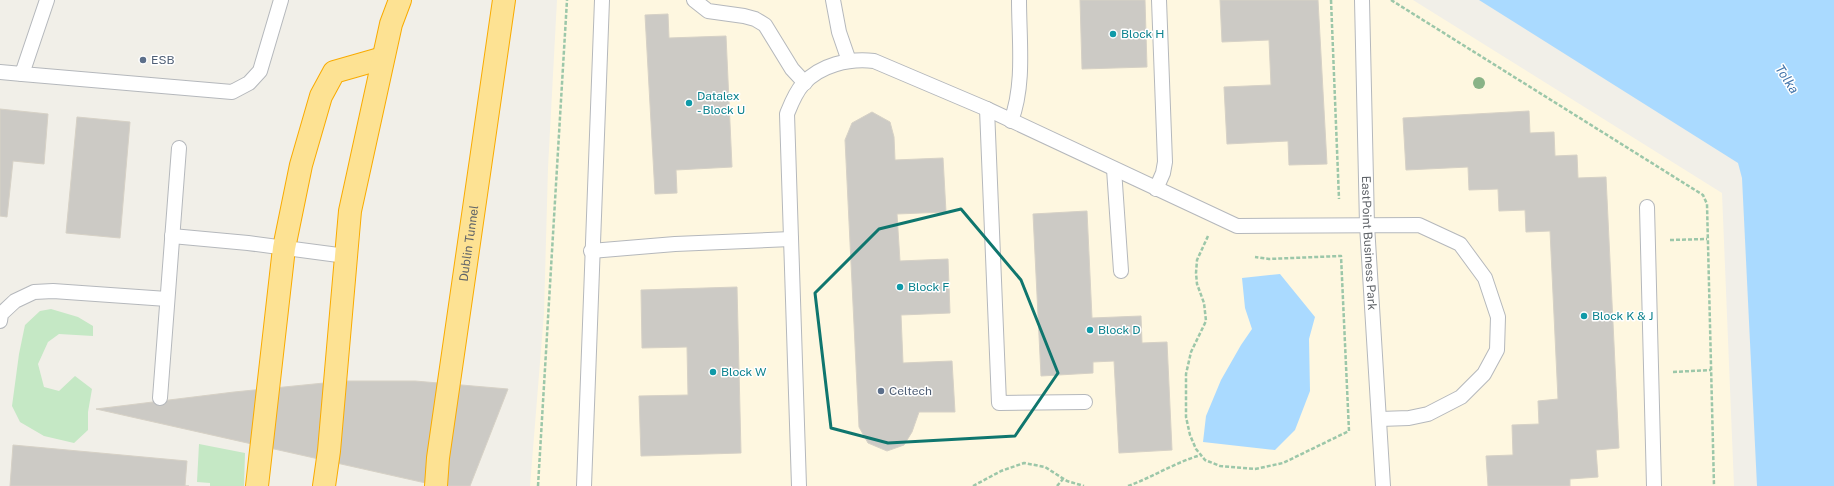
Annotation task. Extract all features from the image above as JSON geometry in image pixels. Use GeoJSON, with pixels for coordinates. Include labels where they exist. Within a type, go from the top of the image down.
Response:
{"type":"FeatureCollection","features":[{"type":"Feature","properties":{"kind":"highway"},"geometry":{"type":"LineString","coordinates":[[324,486],[329,451],[350,211],[391,24],[400,0]]}},
{"type":"Feature","properties":{"kind":"highway","name":"Dublin Tunnel"},"geometry":{"type":"LineString","coordinates":[[436,486],[438,458],[504,0]]}},
{"type":"Feature","properties":{"kind":"highway"},"geometry":{"type":"LineString","coordinates":[[257,486],[284,248],[301,165],[321,96],[334,72],[383,58]]}},
{"type":"Feature","properties":{"kind":"lane"},"geometry":{"type":"LineString","coordinates":[[22,74],[47,0]]}},
{"type":"Feature","properties":{"kind":"lane"},"geometry":{"type":"LineString","coordinates":[[0,72],[232,92],[249,83],[260,71],[281,0]]}},
{"type":"Feature","properties":{"kind":"lane"},"geometry":{"type":"LineString","coordinates":[[584,486],[602,0]]}},
{"type":"Feature","properties":{"kind":"lane"},"geometry":{"type":"LineString","coordinates":[[694,0],[708,11],[744,16],[755,19],[765,25],[792,69],[805,83]]}},
{"type":"Feature","properties":{"kind":"lane"},"geometry":{"type":"LineString","coordinates":[[833,0],[839,32],[849,61]]}},
{"type":"Feature","properties":{"kind":"lane"},"geometry":{"type":"LineString","coordinates":[[1011,121],[1017,106],[1020,88],[1019,0]]}},
{"type":"Feature","properties":{"kind":"lane"},"geometry":{"type":"LineString","coordinates":[[1156,189],[1163,173],[1165,162],[1159,0]]}},
{"type":"Feature","properties":{"kind":"lane","name":"EastPoint Business Park"},"geometry":{"type":"LineString","coordinates":[[1362,0],[1367,225],[1383,486]]}},
{"type":"Feature","properties":{"kind":"lane"},"geometry":{"type":"LineString","coordinates":[[799,486],[787,114],[795,96],[805,83],[837,64],[860,59],[874,61],[987,109],[1236,226],[1419,225],[1460,244],[1485,278],[1498,316],[1497,350],[1484,374],[1461,397],[1428,414],[1409,418],[1380,419]]}},
{"type":"Feature","properties":{"kind":"lane"},"geometry":{"type":"LineString","coordinates":[[987,109],[999,403],[1085,402]]}},
{"type":"Feature","properties":{"kind":"lane"},"geometry":{"type":"LineString","coordinates":[[160,398],[179,148]]}},
{"type":"Feature","properties":{"kind":"lane"},"geometry":{"type":"LineString","coordinates":[[1114,169],[1121,271]]}},
{"type":"Feature","properties":{"kind":"lane"},"geometry":{"type":"LineString","coordinates":[[1647,207],[1654,486]]}},
{"type":"Feature","properties":{"kind":"lane"},"geometry":{"type":"LineString","coordinates":[[172,236],[346,256]]}},
{"type":"Feature","properties":{"kind":"lane"},"geometry":{"type":"LineString","coordinates":[[592,251],[675,244],[791,239]]}},
{"type":"Feature","properties":{"kind":"lane"},"geometry":{"type":"LineString","coordinates":[[0,321],[1,314],[15,301],[34,292],[53,291],[167,299]]}},
{"type":"Feature","properties":{"kind":"path"},"geometry":{"type":"LineString","coordinates":[[538,486],[567,0]]}},
{"type":"Feature","properties":{"kind":"path"},"geometry":{"type":"LineString","coordinates":[[1331,0],[1339,199]]}},
{"type":"Feature","properties":{"kind":"path"},"geometry":{"type":"LineString","coordinates":[[1391,0],[1703,195],[1707,204],[1714,486]]}},
{"type":"Feature","properties":{"kind":"path"},"geometry":{"type":"LineString","coordinates":[[1208,236],[1197,260],[1196,273],[1197,284],[1204,303],[1206,320],[1191,352],[1186,374],[1186,417],[1190,435],[1205,460],[1220,466],[1243,469],[1269,467],[1283,463],[1349,431],[1341,256],[1269,260],[1255,257]]}},
{"type":"Feature","properties":{"kind":"path"},"geometry":{"type":"LineString","coordinates":[[1648,241],[1707,239]]}},
{"type":"Feature","properties":{"kind":"path"},"geometry":{"type":"LineString","coordinates":[[1652,373],[1710,370]]}},
{"type":"Feature","properties":{"kind":"path"},"geometry":{"type":"LineString","coordinates":[[1128,486],[1156,475],[1186,460],[1201,455]]}},
{"type":"Feature","properties":{"kind":"path"},"geometry":{"type":"LineString","coordinates":[[973,486],[1001,471],[1024,463],[1045,467],[1063,479],[1084,486]]}},
{"type":"Feature","properties":{"kind":"path"},"geometry":{"type":"LineString","coordinates":[[1058,486],[1063,479]]}},
{"type":"Feature","properties":{"kind":"highlighted area"},"geometry":{"type":"Polygon","coordinates":[[[961,209],[1021,280],[1058,373],[1015,436],[888,443],[831,428],[815,293],[879,229],[961,209]]]}},
{"type":"Feature","properties":{"kind":"shaded area"},"geometry":{"type":"Polygon","coordinates":[[[557,0],[1413,0],[1722,193],[1734,486],[530,486],[544,313],[548,168],[557,0]]]}},
{"type":"Feature","properties":{"kind":"green space"},"geometry":{"type":"Polygon","coordinates":[[[51,309],[78,317],[93,326],[93,336],[59,334],[48,342],[38,364],[44,387],[59,391],[75,376],[92,389],[88,412],[88,430],[74,443],[44,436],[20,422],[12,406],[19,354],[25,325],[40,311],[51,309]]]}},
{"type":"Feature","properties":{"kind":"green space"},"geometry":{"type":"Polygon","coordinates":[[[199,444],[245,453],[244,486],[210,486],[210,483],[197,482],[199,444]]]}},
{"type":"Feature","properties":{"kind":"water","name":"Tolka"},"geometry":{"type":"Polygon","coordinates":[[[1479,0],[1834,0],[1834,486],[1757,486],[1742,178],[1738,163],[1479,0]]]}},
{"type":"Feature","properties":{"kind":"water"},"geometry":{"type":"Polygon","coordinates":[[[1280,274],[1315,317],[1309,339],[1310,391],[1295,430],[1275,450],[1203,442],[1206,416],[1221,380],[1252,329],[1245,308],[1242,278],[1280,274]]]}},
{"type":"Feature","properties":{"kind":"building","name":"Block H"},"geometry":{"type":"Polygon","coordinates":[[[1080,0],[1145,0],[1147,67],[1082,69],[1080,0]]]}},
{"type":"Feature","properties":{"kind":"building"},"geometry":{"type":"Polygon","coordinates":[[[1220,0],[1318,0],[1327,164],[1289,165],[1288,141],[1227,144],[1224,87],[1271,85],[1269,40],[1222,42],[1220,0]]]}},
{"type":"Feature","properties":{"kind":"building","name":"Datalex - Block U"},"geometry":{"type":"Polygon","coordinates":[[[668,14],[669,38],[726,36],[732,167],[676,170],[677,193],[655,194],[645,15],[668,14]]]}},
{"type":"Feature","properties":{"kind":"building"},"geometry":{"type":"Polygon","coordinates":[[[0,109],[48,114],[44,164],[13,161],[7,217],[0,216],[0,109]]]}},
{"type":"Feature","properties":{"kind":"building","name":"Block K & J"},"geometry":{"type":"Polygon","coordinates":[[[1529,111],[1530,133],[1554,132],[1555,156],[1577,155],[1578,178],[1606,177],[1619,448],[1596,450],[1598,477],[1570,479],[1570,486],[1488,486],[1486,456],[1513,455],[1512,425],[1539,424],[1538,401],[1558,399],[1550,231],[1526,232],[1525,210],[1499,211],[1498,189],[1469,190],[1468,167],[1406,170],[1403,118],[1529,111]]]}},
{"type":"Feature","properties":{"kind":"building","name":"Block F"},"geometry":{"type":"Polygon","coordinates":[[[872,112],[890,122],[894,137],[895,160],[943,158],[946,212],[897,214],[900,261],[948,259],[950,313],[901,315],[903,363],[952,361],[955,412],[919,412],[912,432],[904,445],[887,451],[868,443],[859,427],[845,140],[852,123],[872,112]]]}},
{"type":"Feature","properties":{"kind":"building"},"geometry":{"type":"Polygon","coordinates":[[[77,117],[130,122],[120,238],[66,233],[77,117]]]}},
{"type":"Feature","properties":{"kind":"building","name":"Block D"},"geometry":{"type":"Polygon","coordinates":[[[1087,211],[1092,318],[1141,316],[1142,343],[1167,342],[1172,450],[1119,453],[1114,361],[1093,362],[1093,373],[1041,376],[1033,214],[1087,211]]]}},
{"type":"Feature","properties":{"kind":"building","name":"Block W"},"geometry":{"type":"Polygon","coordinates":[[[737,287],[741,453],[641,456],[639,396],[688,395],[687,347],[642,348],[641,290],[737,287]]]}},
{"type":"Feature","properties":{"kind":"building"},"geometry":{"type":"Polygon","coordinates":[[[344,381],[415,381],[508,389],[470,486],[439,486],[96,409],[234,392],[344,381]]]}},
{"type":"Feature","properties":{"kind":"building"},"geometry":{"type":"Polygon","coordinates":[[[13,445],[187,461],[185,486],[10,486],[13,445]]]}},
{"type":"Feature","properties":{"kind":"place","name":"Block H"},"geometry":{"type":"Point","coordinates":[1113,34]}},
{"type":"Feature","properties":{"kind":"place","name":"ESB"},"geometry":{"type":"Point","coordinates":[143,60]}},
{"type":"Feature","properties":{"kind":"place","name":"Datalex - Block U"},"geometry":{"type":"Point","coordinates":[689,103]}},
{"type":"Feature","properties":{"kind":"place","name":"Block F"},"geometry":{"type":"Point","coordinates":[900,287]}},
{"type":"Feature","properties":{"kind":"place","name":"Block K & J"},"geometry":{"type":"Point","coordinates":[1584,316]}},
{"type":"Feature","properties":{"kind":"place","name":"Block D"},"geometry":{"type":"Point","coordinates":[1090,330]}},
{"type":"Feature","properties":{"kind":"place","name":"Block W"},"geometry":{"type":"Point","coordinates":[713,372]}},
{"type":"Feature","properties":{"kind":"place","name":"Celtech"},"geometry":{"type":"Point","coordinates":[881,391]}}]}
